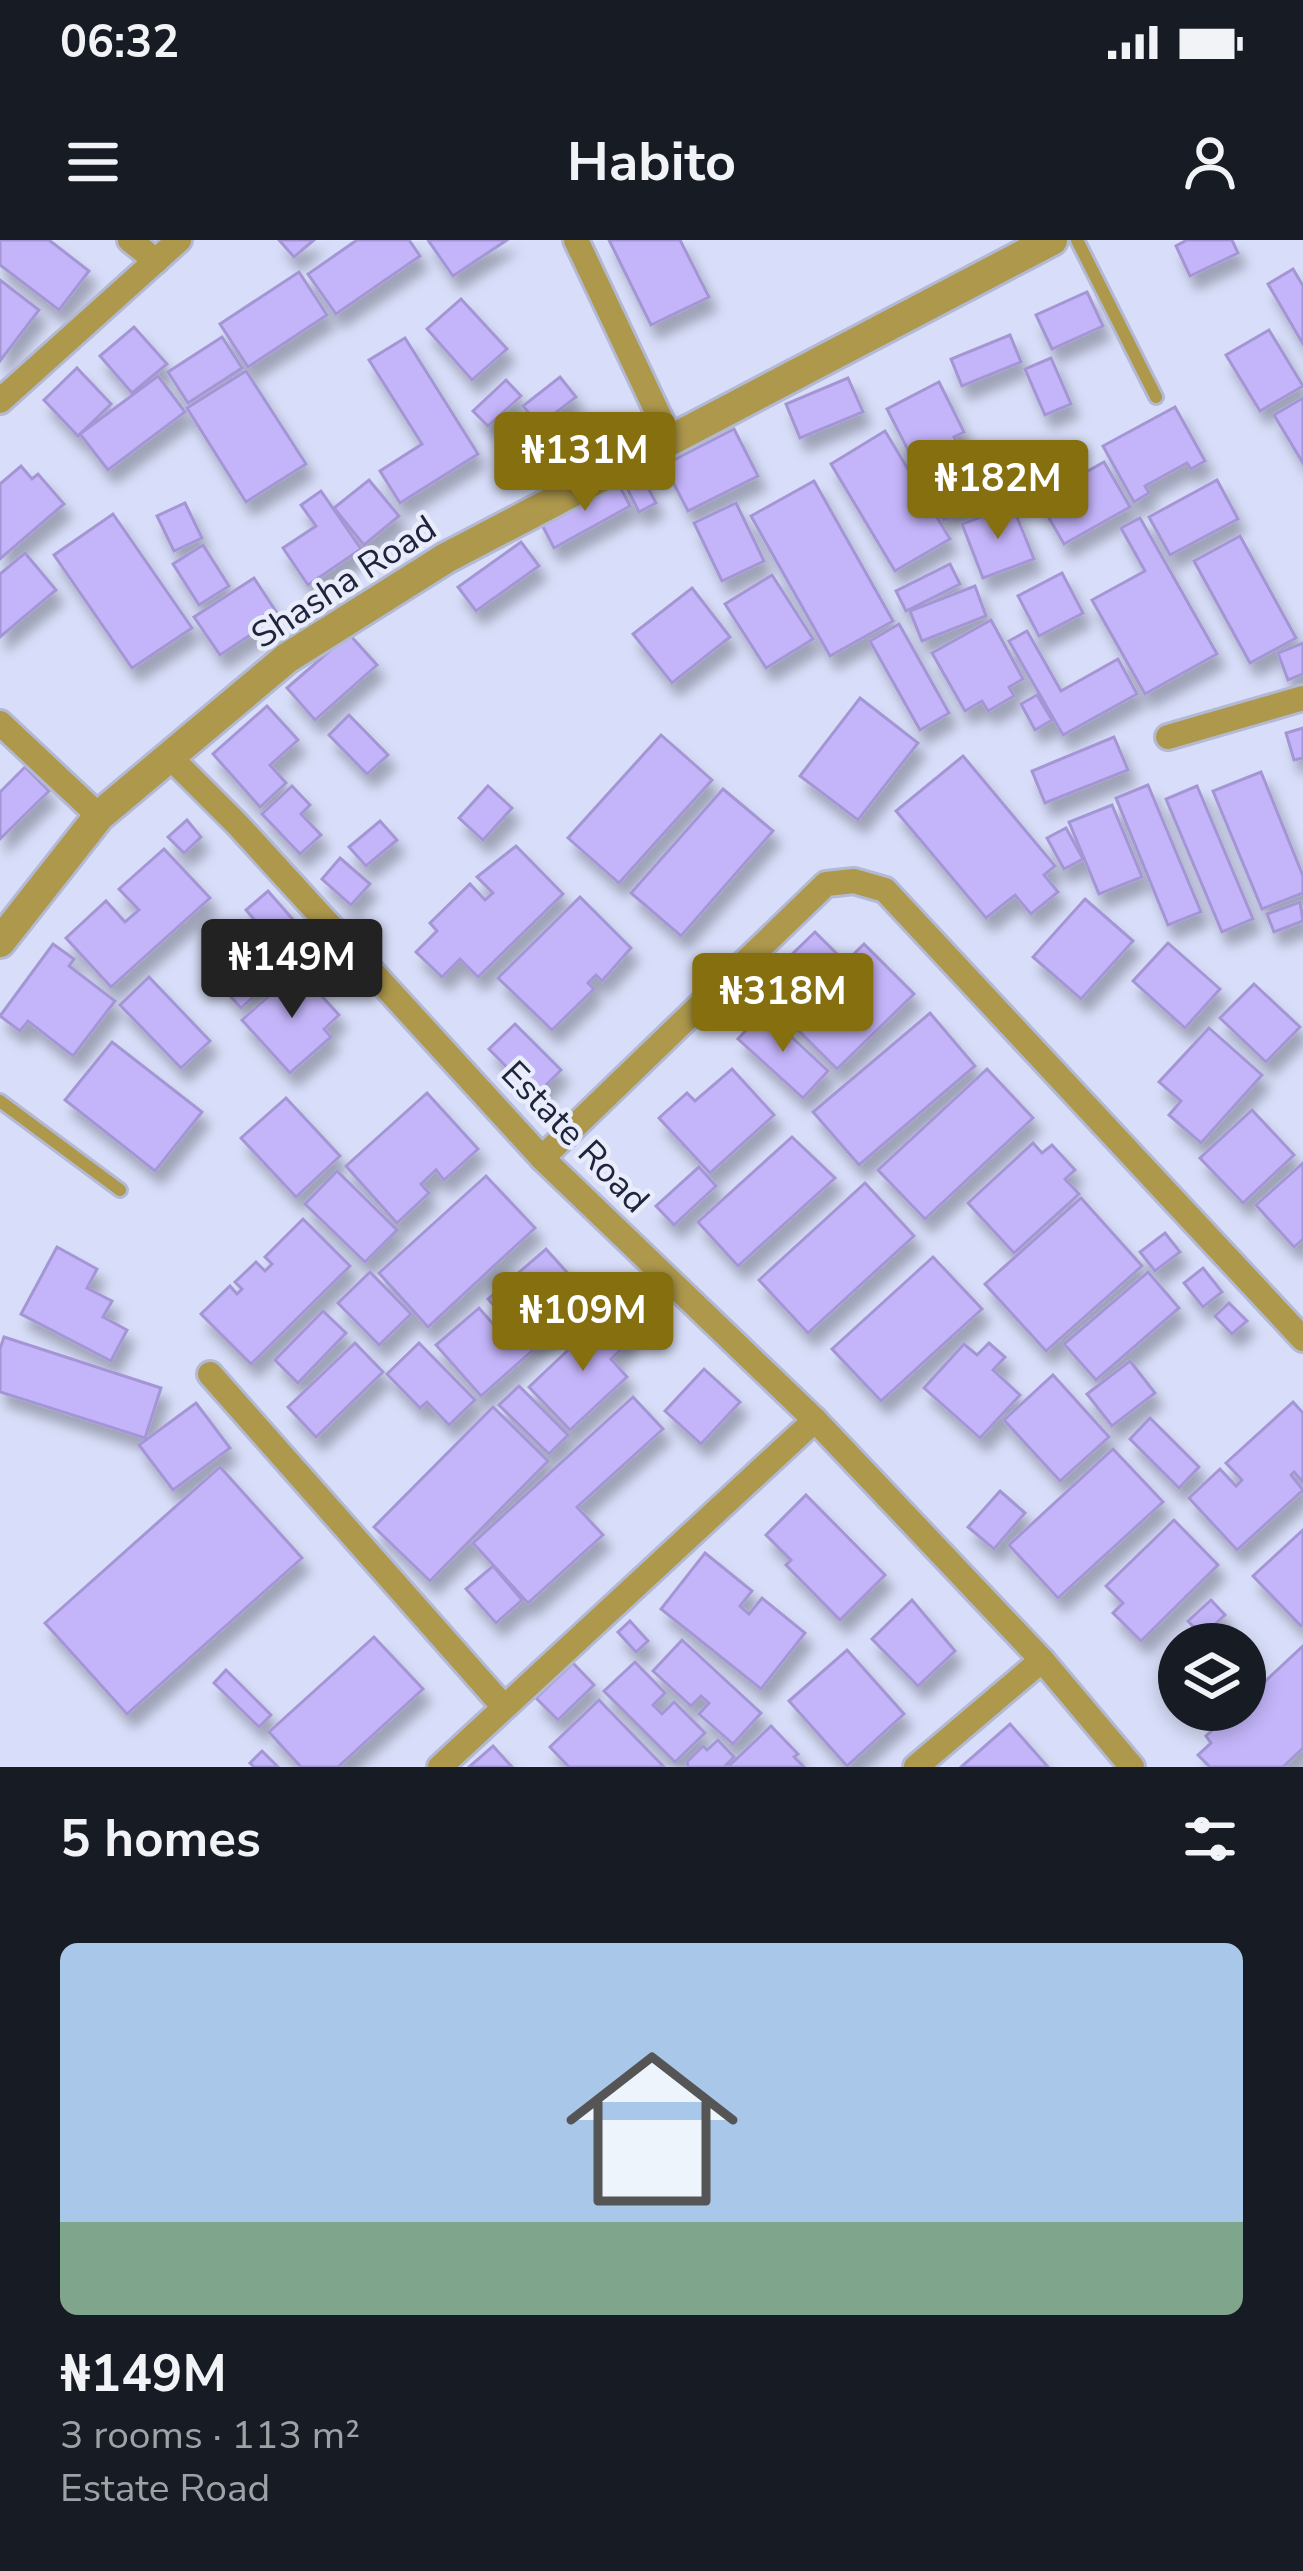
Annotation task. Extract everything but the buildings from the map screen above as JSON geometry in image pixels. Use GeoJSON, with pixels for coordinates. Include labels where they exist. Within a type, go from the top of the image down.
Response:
{"type":"FeatureCollection","features":[{"type":"Feature","properties":{"kind":"street"},"geometry":{"type":"LineString","coordinates":[[130,240],[156,261]]}},
{"type":"Feature","properties":{"kind":"street"},"geometry":{"type":"LineString","coordinates":[[0,401],[179,240]]}},
{"type":"Feature","properties":{"kind":"street"},"geometry":{"type":"LineString","coordinates":[[576,240],[670,439]]}},
{"type":"Feature","properties":{"kind":"street","name":"Shasha Road"},"geometry":{"type":"LineString","coordinates":[[0,942],[99,816],[287,658],[446,558],[1052,240]]}},
{"type":"Feature","properties":{"kind":"street"},"geometry":{"type":"LineString","coordinates":[[1168,737],[1303,698]]}},
{"type":"Feature","properties":{"kind":"street"},"geometry":{"type":"LineString","coordinates":[[0,723],[99,816]]}},
{"type":"Feature","properties":{"kind":"street","name":"Estate Road"},"geometry":{"type":"LineString","coordinates":[[171,758],[542,1158],[815,1420],[1042,1660],[1132,1767]]}},
{"type":"Feature","properties":{"kind":"street"},"geometry":{"type":"LineString","coordinates":[[542,1158],[826,884],[854,880],[885,890],[1303,1339]]}},
{"type":"Feature","properties":{"kind":"street"},"geometry":{"type":"LineString","coordinates":[[210,1374],[504,1707]]}},
{"type":"Feature","properties":{"kind":"street"},"geometry":{"type":"LineString","coordinates":[[440,1767],[815,1420]]}},
{"type":"Feature","properties":{"kind":"street"},"geometry":{"type":"LineString","coordinates":[[916,1767],[1042,1660]]}},
{"type":"Feature","properties":{"kind":"lane"},"geometry":{"type":"LineString","coordinates":[[1077,240],[1156,397]]}},
{"type":"Feature","properties":{"kind":"lane"},"geometry":{"type":"LineString","coordinates":[[0,1100],[120,1190]]}}]}
